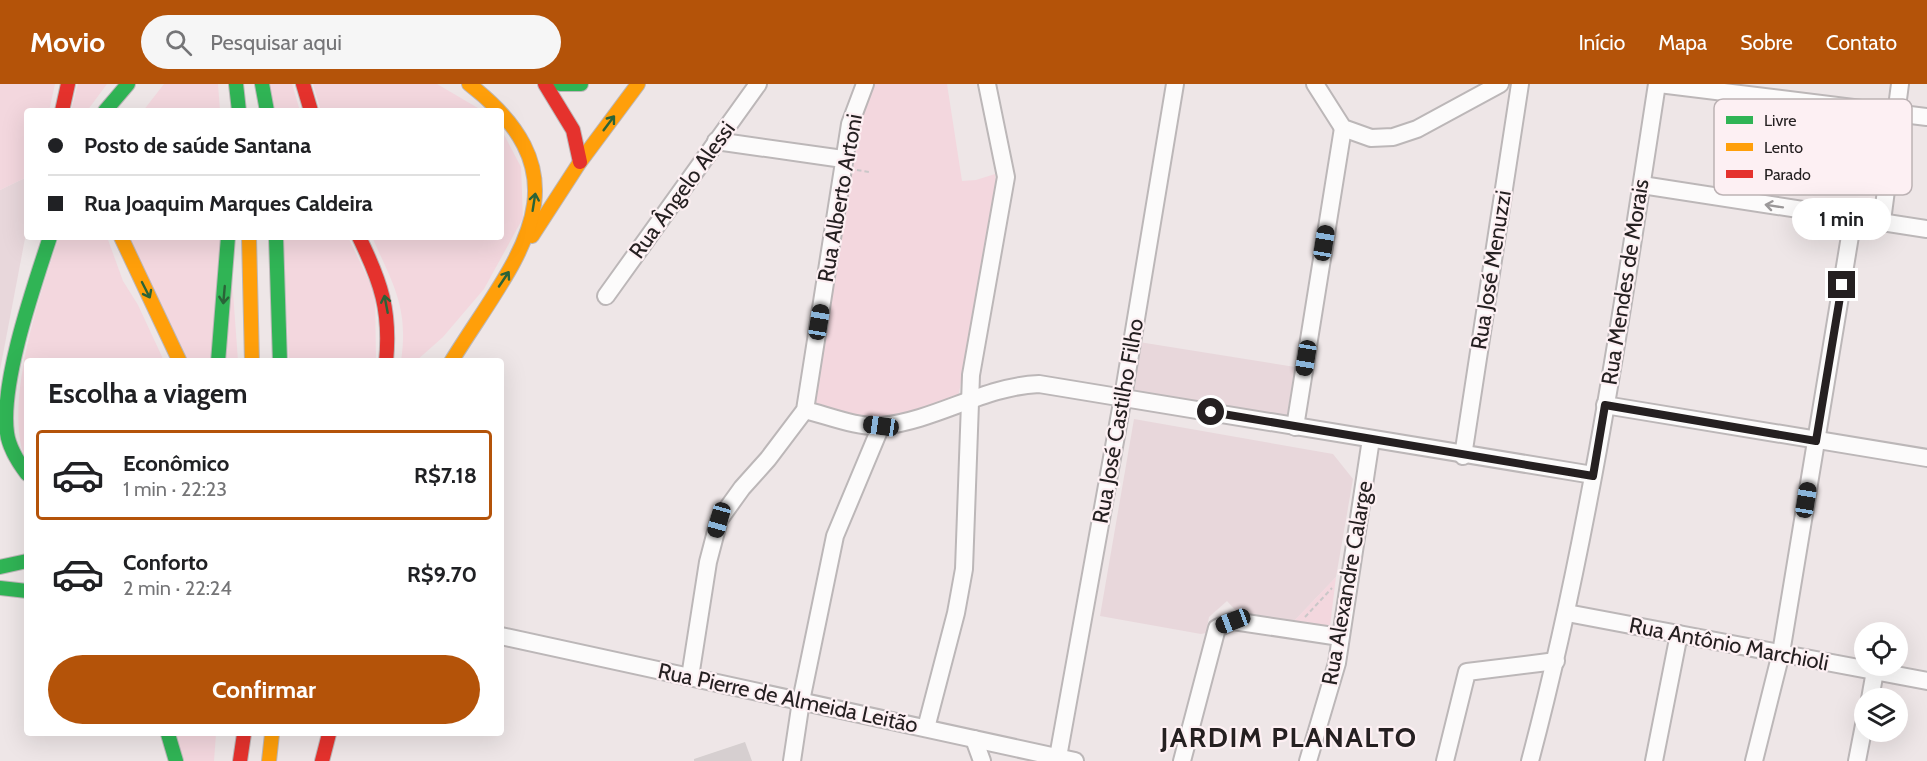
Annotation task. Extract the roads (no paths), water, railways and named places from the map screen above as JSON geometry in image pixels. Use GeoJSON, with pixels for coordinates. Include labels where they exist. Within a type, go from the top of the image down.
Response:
{"type":"FeatureCollection","features":[{"type":"Feature","properties":{"kind":"main road"},"geometry":{"type":"LineString","coordinates":[[63,108],[68,84]]}},
{"type":"Feature","properties":{"kind":"main road"},"geometry":{"type":"LineString","coordinates":[[108,108],[128,84]]}},
{"type":"Feature","properties":{"kind":"main road"},"geometry":{"type":"LineString","coordinates":[[262,84],[266,108]]}},
{"type":"Feature","properties":{"kind":"main road"},"geometry":{"type":"LineString","coordinates":[[303,84],[309,108]]}},
{"type":"Feature","properties":{"kind":"main road"},"geometry":{"type":"LineString","coordinates":[[469,84],[499,108]]}},
{"type":"Feature","properties":{"kind":"main road"},"geometry":{"type":"LineString","coordinates":[[545,84],[564,110],[579,142],[580,162]]}},
{"type":"Feature","properties":{"kind":"main road"},"geometry":{"type":"LineString","coordinates":[[560,84],[580,84]]}},
{"type":"Feature","properties":{"kind":"main road"},"geometry":{"type":"LineString","coordinates":[[453,358],[580,162],[638,84]]}},
{"type":"Feature","properties":{"kind":"main road"},"geometry":{"type":"LineString","coordinates":[[236,90],[237,108]]}},
{"type":"Feature","properties":{"kind":"main road"},"geometry":{"type":"LineString","coordinates":[[504,114],[522,139],[533,165],[536,191],[532,219],[518,258]]}},
{"type":"Feature","properties":{"kind":"main road"},"geometry":{"type":"LineString","coordinates":[[25,325],[38,240]]}},
{"type":"Feature","properties":{"kind":"main road"},"geometry":{"type":"LineString","coordinates":[[0,428],[25,325],[49,240]]}},
{"type":"Feature","properties":{"kind":"main road"},"geometry":{"type":"LineString","coordinates":[[122,240],[178,358]]}},
{"type":"Feature","properties":{"kind":"main road"},"geometry":{"type":"LineString","coordinates":[[218,358],[228,240]]}},
{"type":"Feature","properties":{"kind":"main road"},"geometry":{"type":"LineString","coordinates":[[249,240],[252,358]]}},
{"type":"Feature","properties":{"kind":"main road"},"geometry":{"type":"LineString","coordinates":[[276,240],[280,358]]}},
{"type":"Feature","properties":{"kind":"main road"},"geometry":{"type":"LineString","coordinates":[[360,240],[386,297],[390,328],[386,358]]}},
{"type":"Feature","properties":{"kind":"main road"},"geometry":{"type":"LineString","coordinates":[[444,346],[490,299]]}},
{"type":"Feature","properties":{"kind":"main road"},"geometry":{"type":"LineString","coordinates":[[8,394],[7,432],[17,460],[24,470]]}},
{"type":"Feature","properties":{"kind":"main road"},"geometry":{"type":"LineString","coordinates":[[0,567],[24,562]]}},
{"type":"Feature","properties":{"kind":"main road"},"geometry":{"type":"LineString","coordinates":[[0,588],[24,591]]}},
{"type":"Feature","properties":{"kind":"main road"},"geometry":{"type":"LineString","coordinates":[[169,736],[176,761]]}},
{"type":"Feature","properties":{"kind":"main road"},"geometry":{"type":"LineString","coordinates":[[240,761],[244,736]]}},
{"type":"Feature","properties":{"kind":"main road"},"geometry":{"type":"LineString","coordinates":[[269,761],[272,736]]}},
{"type":"Feature","properties":{"kind":"main road"},"geometry":{"type":"LineString","coordinates":[[322,761],[328,736]]}},
{"type":"Feature","properties":{"kind":"street","name":"Rua Ângelo Alessi"},"geometry":{"type":"LineString","coordinates":[[606,296],[758,84]]}},
{"type":"Feature","properties":{"kind":"street","name":"Rua Alberto Artoni"},"geometry":{"type":"LineString","coordinates":[[805,410],[849,124],[865,84]]}},
{"type":"Feature","properties":{"kind":"street"},"geometry":{"type":"LineString","coordinates":[[926,728],[956,613],[964,569],[971,375],[1006,177],[987,84]]}},
{"type":"Feature","properties":{"kind":"street","name":"Rua José Castilho Filho"},"geometry":{"type":"LineString","coordinates":[[1058,757],[1123,397],[1175,84]]}},
{"type":"Feature","properties":{"kind":"street"},"geometry":{"type":"LineString","coordinates":[[1315,84],[1343,128],[1371,138],[1393,137],[1417,129],[1500,84]]}},
{"type":"Feature","properties":{"kind":"street","name":"Rua José Menuzzi"},"geometry":{"type":"LineString","coordinates":[[1463,456],[1520,84]]}},
{"type":"Feature","properties":{"kind":"street"},"geometry":{"type":"LineString","coordinates":[[1658,84],[1781,99]]}},
{"type":"Feature","properties":{"kind":"street","name":"Rua Mendes de Morais"},"geometry":{"type":"LineString","coordinates":[[1530,761],[1567,613],[1593,476],[1658,84]]}},
{"type":"Feature","properties":{"kind":"street"},"geometry":{"type":"LineString","coordinates":[[1897,99],[1899,84]]}},
{"type":"Feature","properties":{"kind":"street"},"geometry":{"type":"LineString","coordinates":[[1912,115],[1927,117]]}},
{"type":"Feature","properties":{"kind":"street"},"geometry":{"type":"LineString","coordinates":[[1295,427],[1343,128]]}},
{"type":"Feature","properties":{"kind":"street"},"geometry":{"type":"LineString","coordinates":[[716,141],[843,159]]}},
{"type":"Feature","properties":{"kind":"street"},"geometry":{"type":"LineString","coordinates":[[1642,186],[1927,229]]}},
{"type":"Feature","properties":{"kind":"street"},"geometry":{"type":"LineString","coordinates":[[1882,221],[1885,195]]}},
{"type":"Feature","properties":{"kind":"street"},"geometry":{"type":"LineString","coordinates":[[1754,761],[1781,653],[1853,218]]}},
{"type":"Feature","properties":{"kind":"street"},"geometry":{"type":"LineString","coordinates":[[690,677],[708,562],[719,520],[805,410],[846,421],[881,426],[938,413],[1023,385],[1039,384],[1593,476]]}},
{"type":"Feature","properties":{"kind":"street"},"geometry":{"type":"LineString","coordinates":[[1605,405],[1927,458]]}},
{"type":"Feature","properties":{"kind":"street"},"geometry":{"type":"LineString","coordinates":[[792,761],[801,701],[835,536],[881,426]]}},
{"type":"Feature","properties":{"kind":"street","name":"Rua Alexandre Calarge"},"geometry":{"type":"LineString","coordinates":[[1308,761],[1337,663],[1371,439]]}},
{"type":"Feature","properties":{"kind":"street","name":"Rua Antônio Marchioli"},"geometry":{"type":"LineString","coordinates":[[1567,613],[1854,667]]}},
{"type":"Feature","properties":{"kind":"street"},"geometry":{"type":"LineString","coordinates":[[1182,761],[1217,628],[1233,621],[1340,637]]}},
{"type":"Feature","properties":{"kind":"street"},"geometry":{"type":"LineString","coordinates":[[1654,761],[1679,634]]}},
{"type":"Feature","properties":{"kind":"street","name":"Rua Pierre de Almeida Leitão"},"geometry":{"type":"LineString","coordinates":[[504,637],[1076,761]]}},
{"type":"Feature","properties":{"kind":"street"},"geometry":{"type":"LineString","coordinates":[[1445,761],[1467,672],[1556,661]]}},
{"type":"Feature","properties":{"kind":"street","name":"Rua Antônio Marchioli"},"geometry":{"type":"LineString","coordinates":[[1901,676],[1927,681]]}},
{"type":"Feature","properties":{"kind":"street"},"geometry":{"type":"LineString","coordinates":[[974,739],[982,761]]}},
{"type":"Feature","properties":{"kind":"street"},"geometry":{"type":"LineString","coordinates":[[1857,761],[1861,742]]}},
{"type":"Feature","properties":{"kind":"district","name":"JARDIM PLANALTO"},"geometry":{"type":"Point","coordinates":[1289,737]}}]}
